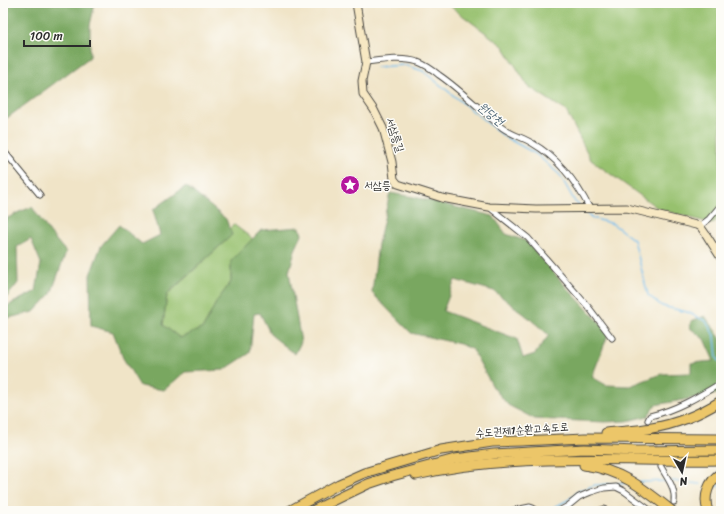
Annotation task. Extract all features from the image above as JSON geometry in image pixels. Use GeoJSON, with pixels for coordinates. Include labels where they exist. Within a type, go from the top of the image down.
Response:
{"type":"FeatureCollection","features":[{"type":"Feature","properties":{"kind":"highway"},"geometry":{"type":"LineString","coordinates":[[520,441],[652,428],[676,422],[721,401]]}},
{"type":"Feature","properties":{"kind":"highway","name":"수도권제1순환고속도로"},"geometry":{"type":"LineString","coordinates":[[289,511],[364,473],[441,450],[492,442],[585,438],[721,439]]}},
{"type":"Feature","properties":{"kind":"highway","name":"수도권제1순환고속도로"},"geometry":{"type":"LineString","coordinates":[[312,511],[368,484],[455,459],[494,454],[585,450],[721,450]]}},
{"type":"Feature","properties":{"kind":"highway"},"geometry":{"type":"LineString","coordinates":[[321,511],[363,492],[407,477],[449,469],[515,462],[721,460]]}},
{"type":"Feature","properties":{"kind":"highway"},"geometry":{"type":"LineString","coordinates":[[515,462],[574,464],[596,467],[615,472],[629,479],[672,511]]}},
{"type":"Feature","properties":{"kind":"highway"},"geometry":{"type":"LineString","coordinates":[[708,511],[706,506],[706,494],[711,482],[721,473]]}},
{"type":"Feature","properties":{"kind":"street","name":"서삼릉길"},"geometry":{"type":"LineString","coordinates":[[356,3],[366,62],[362,81],[363,94],[374,110],[383,128],[392,162],[394,179],[398,184],[442,198],[488,206],[536,209],[627,208],[700,226]]}},
{"type":"Feature","properties":{"kind":"street"},"geometry":{"type":"LineString","coordinates":[[366,62],[406,60],[418,62],[428,67],[456,87],[501,128],[532,143],[558,162],[583,196],[590,209]]}},
{"type":"Feature","properties":{"kind":"street"},"geometry":{"type":"LineString","coordinates":[[3,150],[40,195]]}},
{"type":"Feature","properties":{"kind":"street","name":"서삼릉길"},"geometry":{"type":"LineString","coordinates":[[488,206],[528,238],[590,309],[612,338]]}},
{"type":"Feature","properties":{"kind":"street"},"geometry":{"type":"LineString","coordinates":[[721,206],[700,226],[708,236],[721,258]]}},
{"type":"Feature","properties":{"kind":"street"},"geometry":{"type":"LineString","coordinates":[[648,420],[650,416],[667,412],[685,404],[721,383]]}},
{"type":"Feature","properties":{"kind":"street"},"geometry":{"type":"LineString","coordinates":[[661,467],[675,494],[674,502]]}},
{"type":"Feature","properties":{"kind":"street"},"geometry":{"type":"LineString","coordinates":[[559,511],[579,497],[604,488],[616,487],[624,491],[651,511]]}},
{"type":"Feature","properties":{"kind":"street"},"geometry":{"type":"LineString","coordinates":[[510,511],[522,508],[534,509]]}},
{"type":"Feature","properties":{"kind":"street"},"geometry":{"type":"LineString","coordinates":[[598,511],[604,509]]}},
{"type":"Feature","properties":{"kind":"green space"},"geometry":{"type":"Polygon","coordinates":[[[3,3],[95,3],[90,25],[90,57],[7,118],[3,116],[3,3]]]}},
{"type":"Feature","properties":{"kind":"green space"},"geometry":{"type":"Polygon","coordinates":[[[446,3],[721,3],[721,214],[713,224],[659,209],[591,160],[566,111],[528,86],[503,46],[446,3]]]}},
{"type":"Feature","properties":{"kind":"green space"},"geometry":{"type":"Polygon","coordinates":[[[186,186],[226,219],[232,235],[167,294],[163,325],[180,338],[203,328],[217,301],[231,282],[231,261],[261,230],[300,227],[302,235],[295,250],[289,272],[301,342],[295,354],[271,335],[260,313],[254,314],[250,353],[224,370],[185,372],[164,390],[140,386],[123,358],[113,332],[91,326],[90,275],[101,246],[119,225],[142,244],[160,235],[153,210],[186,186]]]}},
{"type":"Feature","properties":{"kind":"green space"},"geometry":{"type":"Polygon","coordinates":[[[390,193],[414,197],[493,216],[506,234],[526,241],[568,289],[609,332],[592,377],[606,385],[630,386],[661,374],[691,373],[691,363],[714,361],[704,339],[690,328],[691,321],[705,316],[721,339],[721,380],[717,394],[655,405],[648,416],[627,421],[605,422],[535,419],[508,405],[493,387],[472,349],[460,344],[411,333],[372,293],[378,244],[390,193]],[[455,280],[443,311],[517,339],[523,358],[535,354],[549,335],[494,291],[455,280]]]}},
{"type":"Feature","properties":{"kind":"green space"},"geometry":{"type":"Polygon","coordinates":[[[32,207],[50,233],[66,252],[51,294],[34,312],[4,319],[3,321],[3,302],[3,214],[4,220],[32,207]],[[31,239],[17,247],[18,283],[3,302],[7,306],[36,291],[41,263],[31,239]]]}},
{"type":"Feature","properties":{"kind":"green space"},"geometry":{"type":"Polygon","coordinates":[[[233,224],[253,239],[231,261],[231,282],[217,301],[203,328],[180,338],[163,325],[167,295],[232,235],[230,229],[233,224]]]}},
{"type":"Feature","properties":{"kind":"waterway","name":"원당천"},"geometry":{"type":"LineString","coordinates":[[376,67],[405,65],[423,71],[505,137],[536,154],[560,175],[575,202],[579,205]]}},
{"type":"Feature","properties":{"kind":"waterway","name":"원당천"},"geometry":{"type":"LineString","coordinates":[[586,212],[592,218],[613,224],[634,240],[648,295],[662,306],[687,312],[706,321],[715,337],[717,358],[721,363]]}},
{"type":"Feature","properties":{"kind":"waterway"},"geometry":{"type":"LineString","coordinates":[[640,482],[668,481]]}},
{"type":"Feature","properties":{"kind":"waterway"},"geometry":{"type":"LineString","coordinates":[[672,481],[700,484]]}},
{"type":"Feature","properties":{"kind":"waterway"},"geometry":{"type":"LineString","coordinates":[[531,511],[553,508],[568,500],[579,491],[595,485],[626,483]]}},
{"type":"Feature","properties":{"kind":"waterway"},"geometry":{"type":"LineString","coordinates":[[713,485],[721,486]]}},
{"type":"Feature","properties":{"kind":"tunnel"},"geometry":{"type":"LineString","coordinates":[[653,437],[659,462]]}},
{"type":"Feature","properties":{"kind":"place","name":"서삼릉"},"geometry":{"type":"Point","coordinates":[350,185]}}]}
